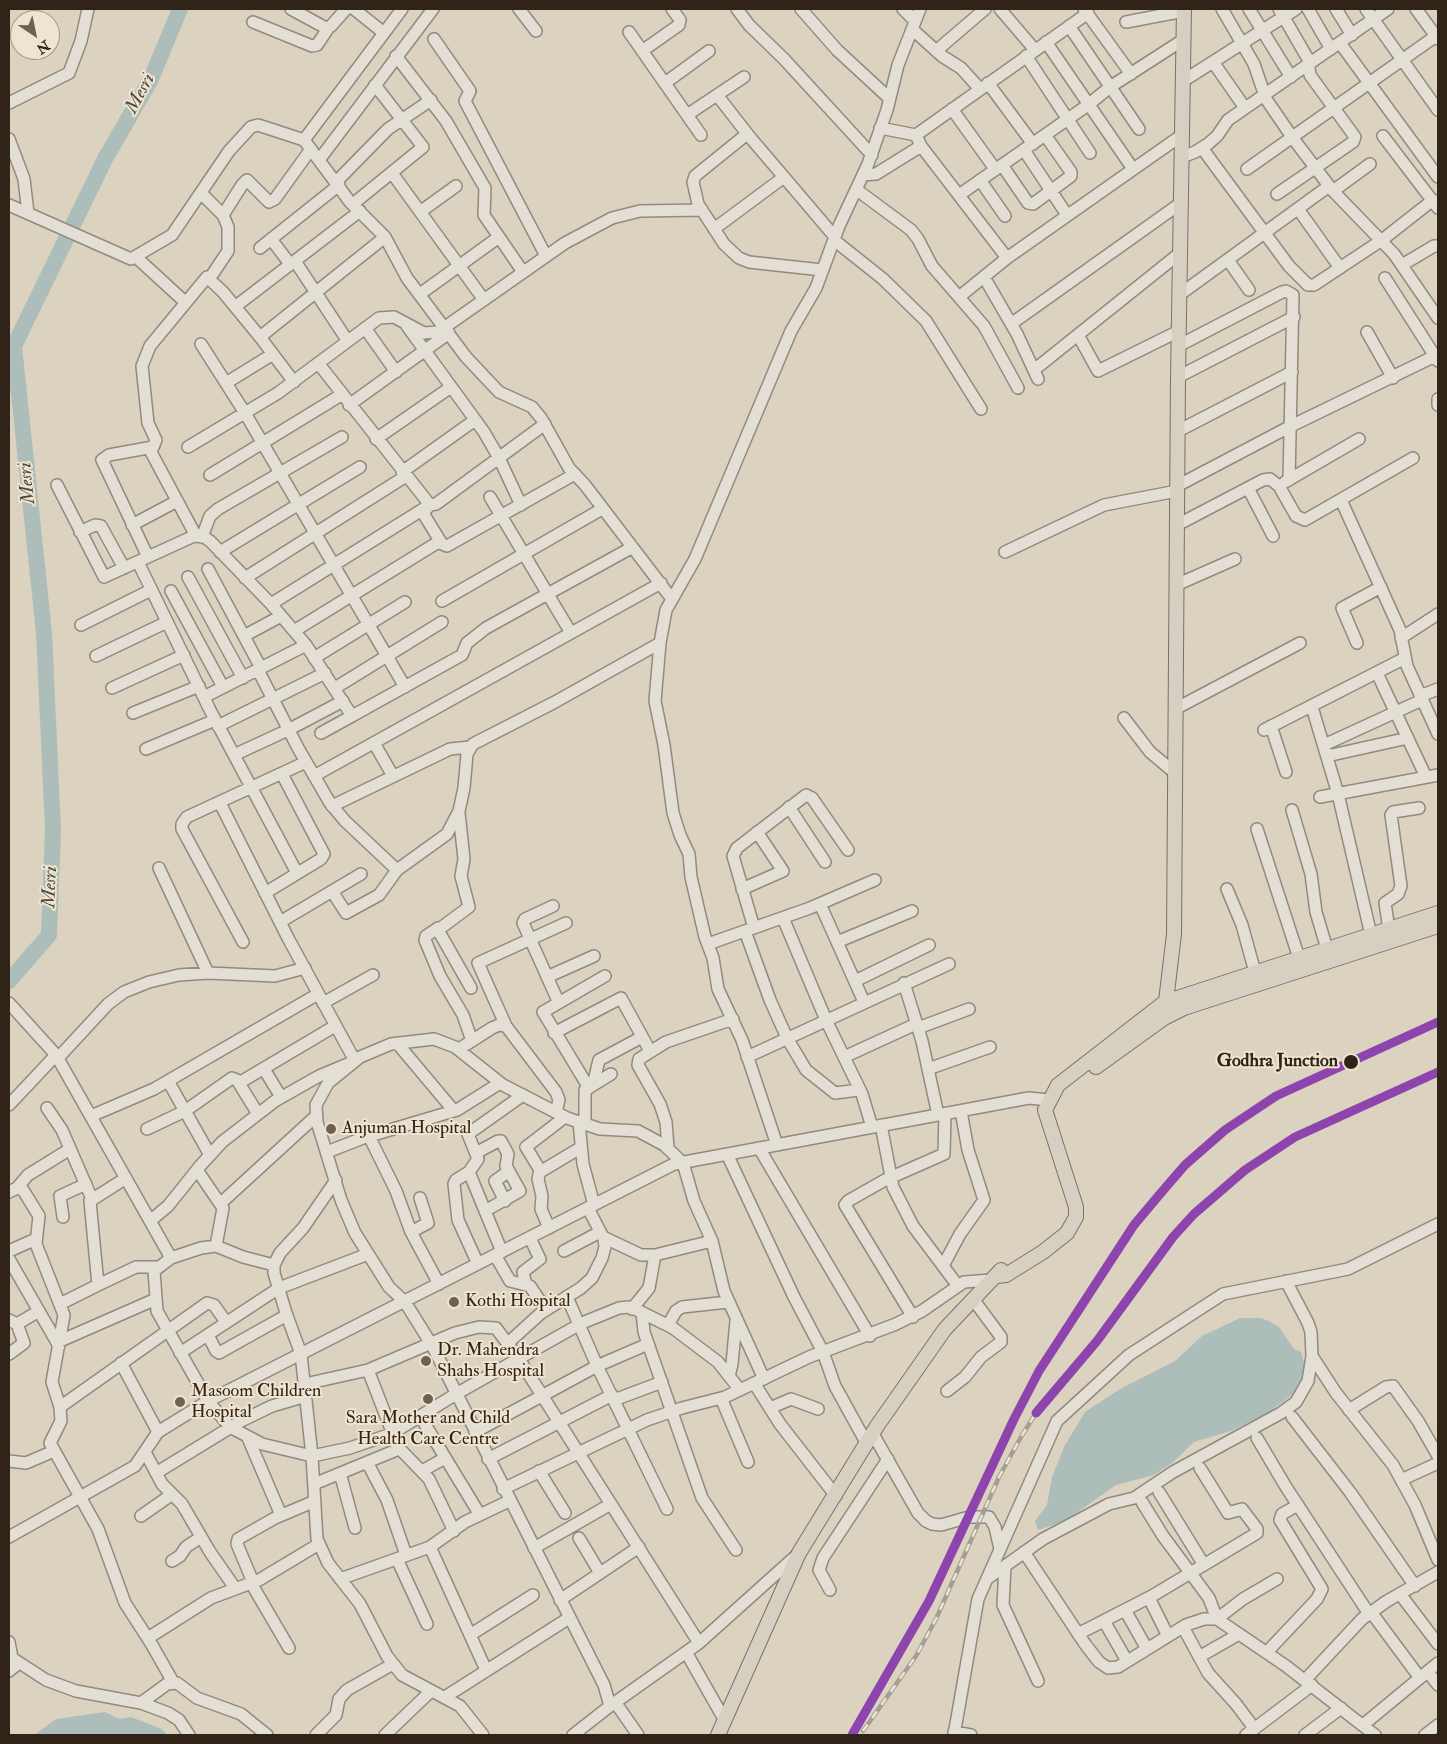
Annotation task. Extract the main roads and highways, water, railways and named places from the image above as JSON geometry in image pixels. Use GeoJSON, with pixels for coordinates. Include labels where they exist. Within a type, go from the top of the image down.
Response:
{"type":"FeatureCollection","features":[{"type":"Feature","properties":{"kind":"main road"},"geometry":{"type":"LineString","coordinates":[[1164,1018],[1174,934],[1178,346],[1184,10]]}},
{"type":"Feature","properties":{"kind":"main road"},"geometry":{"type":"LineString","coordinates":[[1051,1097],[1063,1091],[1184,1002],[1255,972],[1438,913]]}},
{"type":"Feature","properties":{"kind":"main road"},"geometry":{"type":"LineString","coordinates":[[718,1735],[798,1554],[870,1439],[945,1329],[994,1278],[1006,1275],[1036,1257],[1067,1234],[1076,1217],[1076,1207],[1045,1110],[1058,1085],[1165,1002],[1184,1002],[1438,926]]}},
{"type":"Feature","properties":{"kind":"main road"},"geometry":{"type":"LineString","coordinates":[[1170,966],[1184,1002]]}},
{"type":"Feature","properties":{"kind":"waterway","name":"Mesri"},"geometry":{"type":"LineString","coordinates":[[9,981],[49,935],[53,830],[44,633],[14,346],[105,159],[151,79],[180,9]]}},
{"type":"Feature","properties":{"kind":"railway"},"geometry":{"type":"LineString","coordinates":[[863,1731],[916,1656],[936,1619],[999,1477],[1041,1405],[1097,1341],[1173,1237],[1194,1214],[1268,1153],[1330,1120],[1438,1072]]}},
{"type":"Feature","properties":{"kind":"place","name":"Godhra Junction"},"geometry":{"type":"Point","coordinates":[1351,1062]}},
{"type":"Feature","properties":{"kind":"place","name":"Anjuman Hospital"},"geometry":{"type":"Point","coordinates":[331,1129]}},
{"type":"Feature","properties":{"kind":"place","name":"Kothi Hospital"},"geometry":{"type":"Point","coordinates":[454,1302]}},
{"type":"Feature","properties":{"kind":"place","name":"Dr. Mahendra Shahs Hospital"},"geometry":{"type":"Point","coordinates":[426,1361]}},
{"type":"Feature","properties":{"kind":"place","name":"Sara Mother and Child Health Care Centre"},"geometry":{"type":"Point","coordinates":[428,1399]}},
{"type":"Feature","properties":{"kind":"place","name":"Masoom Children Hospital"},"geometry":{"type":"Point","coordinates":[180,1402]}}]}
